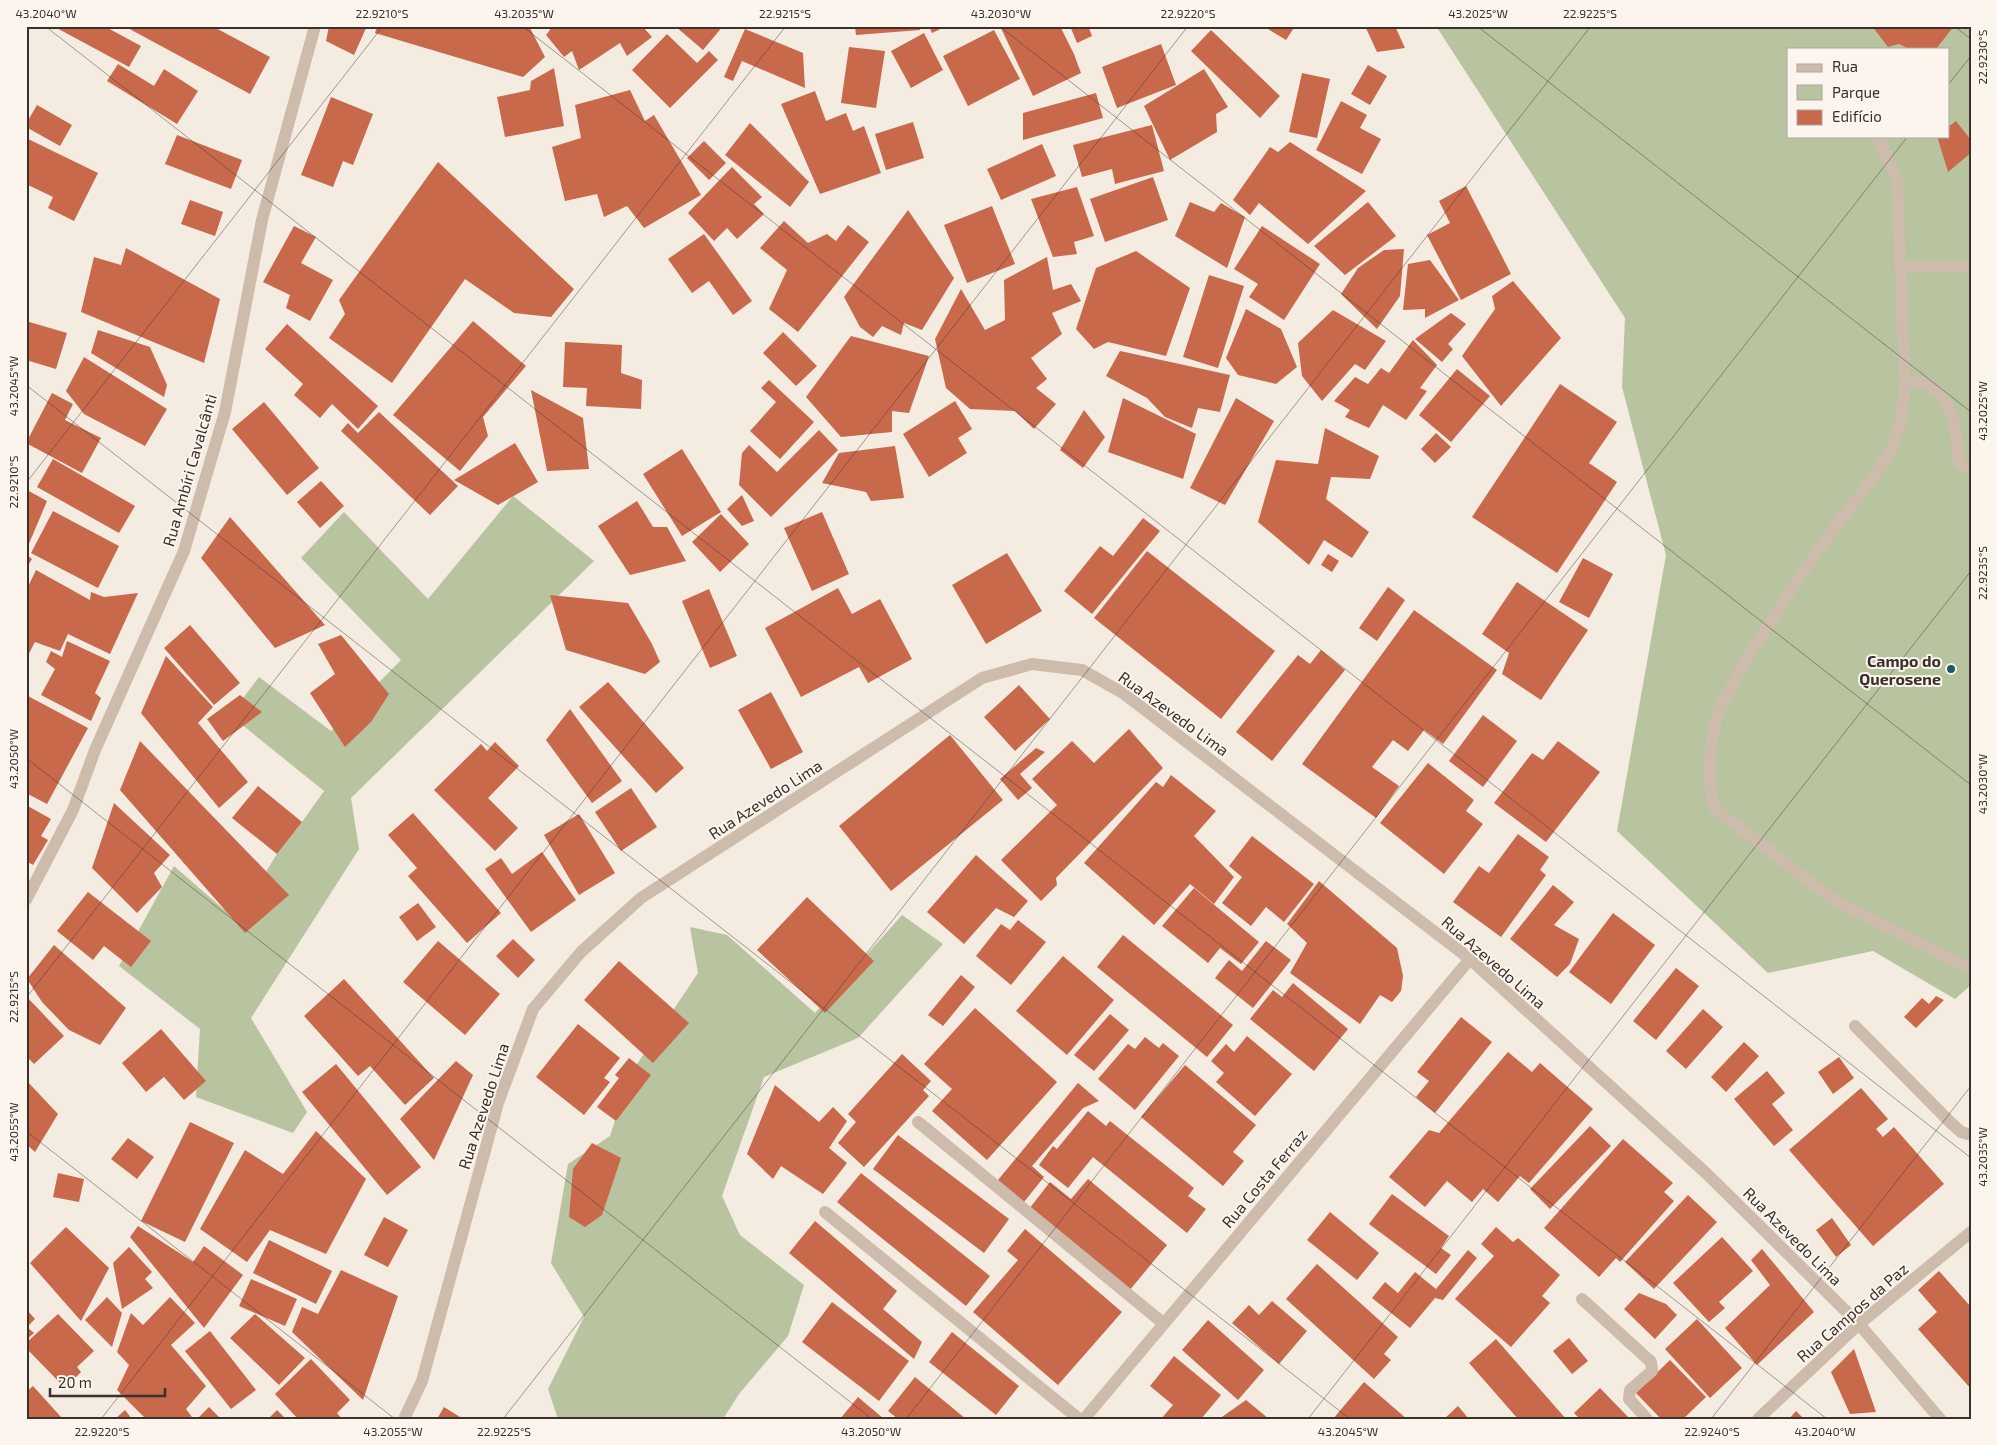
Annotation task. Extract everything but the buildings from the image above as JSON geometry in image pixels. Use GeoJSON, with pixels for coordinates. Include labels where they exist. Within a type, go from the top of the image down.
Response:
{"type":"FeatureCollection","features":[{"type":"Feature","properties":{"kind":"street","name":"Rua Ambíri Cavalcânti"},"geometry":{"type":"LineString","coordinates":[[26,900],[73,810],[95,750],[184,551],[225,412],[262,220],[315,26]]}},
{"type":"Feature","properties":{"kind":"street"},"geometry":{"type":"LineString","coordinates":[[1878,138],[1898,180],[1905,383],[1901,420],[1891,450],[1871,481],[1837,524],[1798,579],[1747,658],[1718,711],[1711,746],[1709,780],[1715,809],[1834,900],[1971,969]]}},
{"type":"Feature","properties":{"kind":"street"},"geometry":{"type":"LineString","coordinates":[[1901,266],[1971,266]]}},
{"type":"Feature","properties":{"kind":"street"},"geometry":{"type":"LineString","coordinates":[[1905,383],[1924,383],[1936,391],[1950,408],[1958,442],[1958,461],[1964,467],[1971,468]]}},
{"type":"Feature","properties":{"kind":"street","name":"Rua Azevedo Lima"},"geometry":{"type":"LineString","coordinates":[[404,1419],[422,1381],[498,1103],[533,1009],[581,952],[641,898],[982,678],[1032,664],[1082,670],[1123,693],[1470,959],[1707,1174],[1859,1324],[1940,1419]]}},
{"type":"Feature","properties":{"kind":"street","name":"Rua Costa Ferraz"},"geometry":{"type":"LineString","coordinates":[[1087,1417],[1163,1323],[1470,959]]}},
{"type":"Feature","properties":{"kind":"street"},"geometry":{"type":"LineString","coordinates":[[1855,1026],[1950,1122],[1961,1132],[1971,1135]]}},
{"type":"Feature","properties":{"kind":"street"},"geometry":{"type":"LineString","coordinates":[[918,1122],[1163,1323]]}},
{"type":"Feature","properties":{"kind":"street"},"geometry":{"type":"LineString","coordinates":[[825,1212],[1087,1417]]}},
{"type":"Feature","properties":{"kind":"street","name":"Rua Campos da Paz"},"geometry":{"type":"LineString","coordinates":[[1758,1419],[1859,1324],[1971,1232]]}},
{"type":"Feature","properties":{"kind":"street"},"geometry":{"type":"LineString","coordinates":[[1582,1299],[1651,1362],[1652,1371],[1630,1390],[1628,1395],[1629,1399],[1647,1419]]}},
{"type":"Feature","properties":{"kind":"green space"},"geometry":{"type":"Polygon","coordinates":[[[1436,26],[1971,26],[1971,985],[1955,999],[1873,951],[1768,973],[1617,831],[1666,555],[1622,387],[1625,318],[1436,26]]]}},
{"type":"Feature","properties":{"kind":"green space"},"geometry":{"type":"Polygon","coordinates":[[[513,496],[594,561],[351,798],[359,849],[251,1018],[307,1112],[293,1133],[196,1097],[200,1029],[119,966],[174,866],[236,920],[277,854],[324,791],[230,715],[259,677],[331,731],[401,660],[301,558],[344,512],[428,599],[513,496]]]}},
{"type":"Feature","properties":{"kind":"green space"},"geometry":{"type":"Polygon","coordinates":[[[902,915],[943,944],[858,1038],[764,1077],[722,1196],[740,1235],[804,1285],[788,1336],[739,1394],[723,1419],[558,1419],[548,1389],[584,1317],[551,1263],[568,1164],[610,1136],[629,1076],[698,973],[690,927],[727,935],[815,1013],[902,915]]]}},
{"type":"Feature","properties":{"kind":"place","name":"Campo do Querosene"},"geometry":{"type":"Point","coordinates":[1951,669]}}]}
